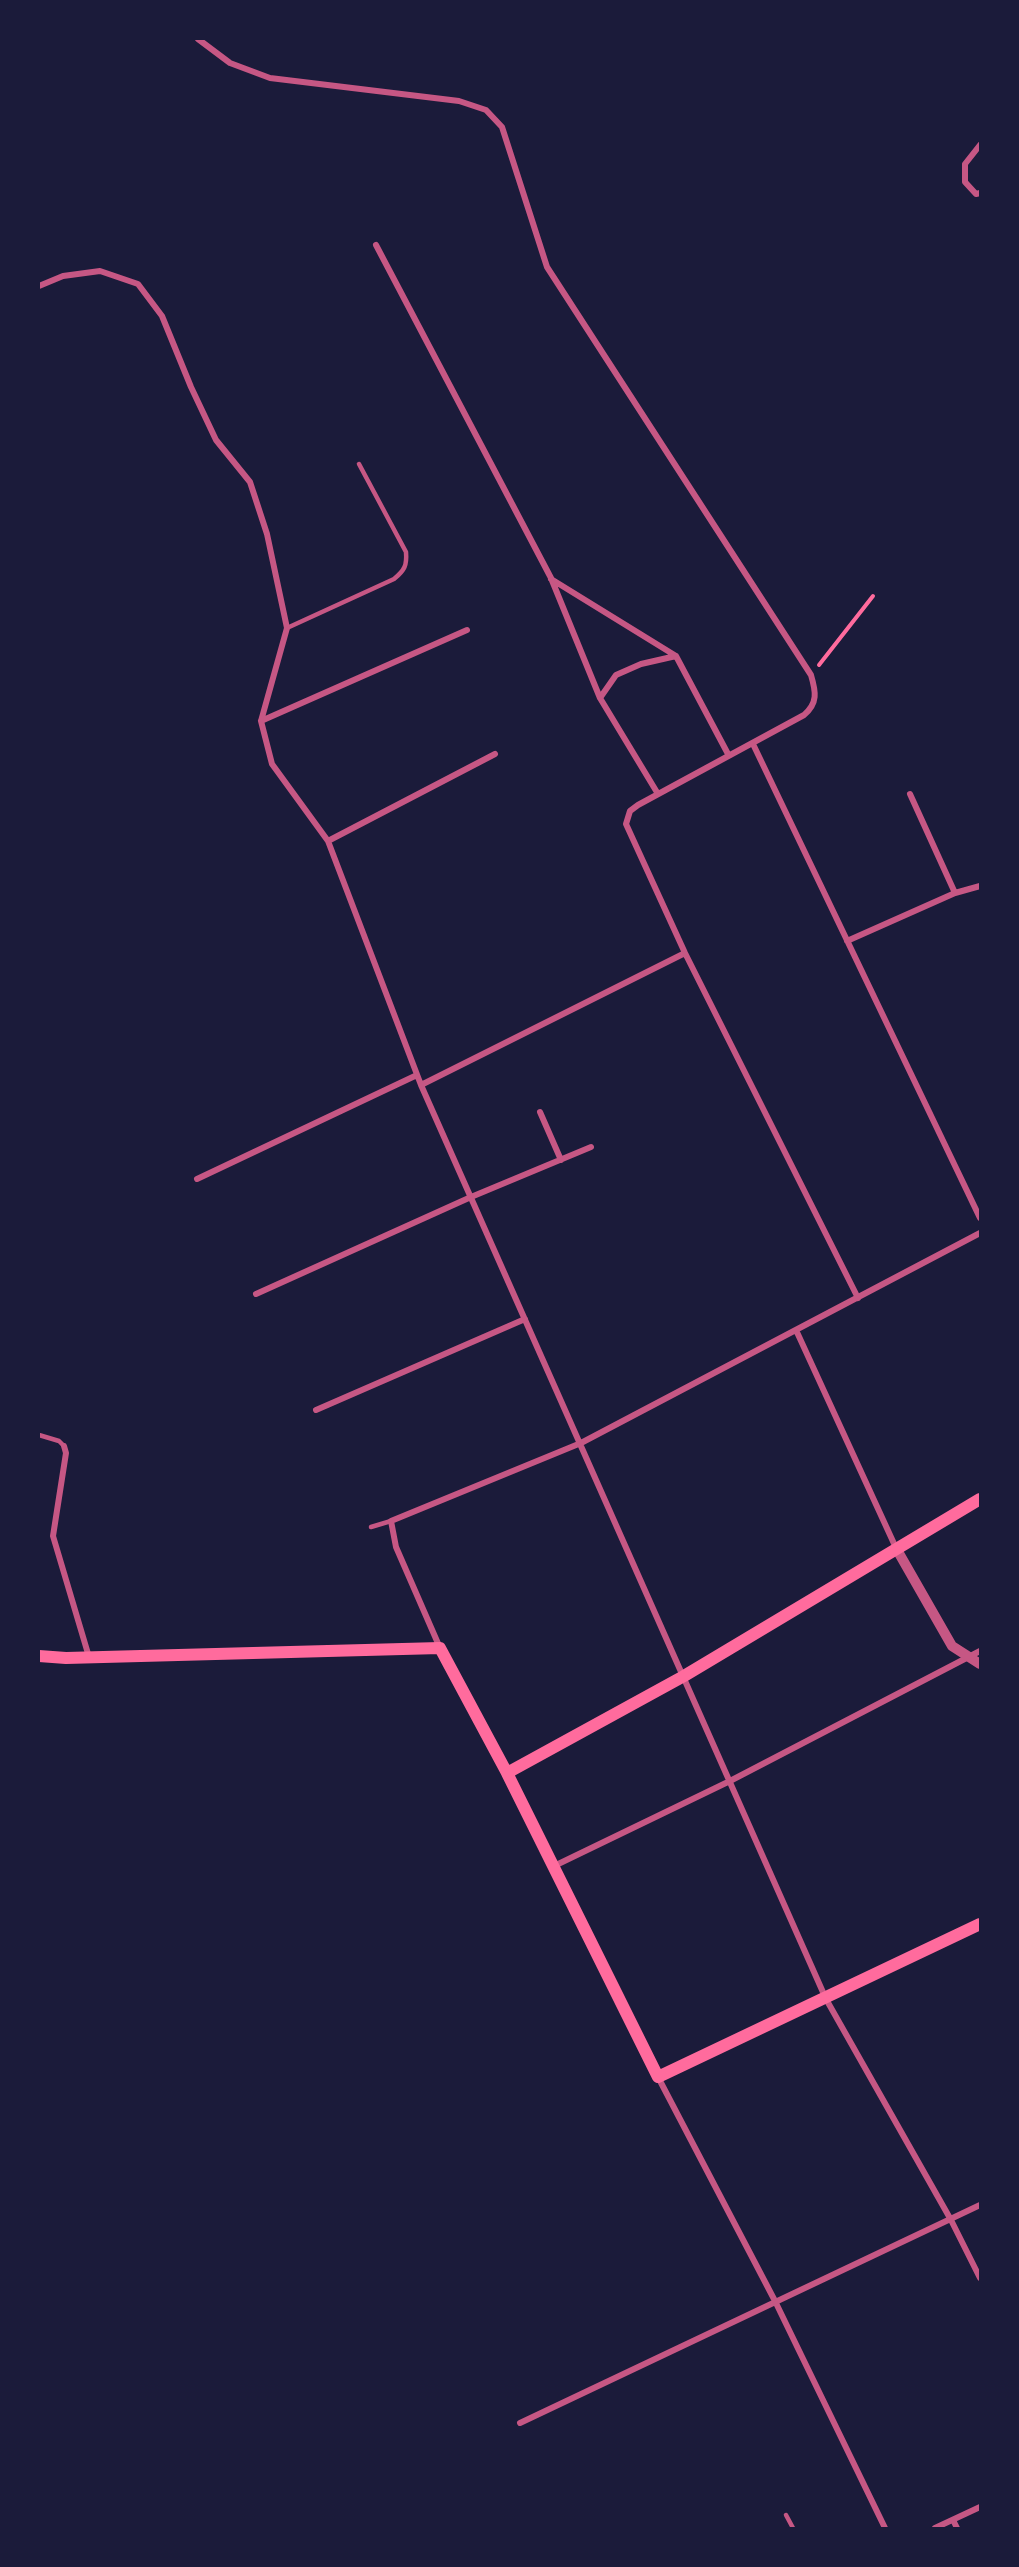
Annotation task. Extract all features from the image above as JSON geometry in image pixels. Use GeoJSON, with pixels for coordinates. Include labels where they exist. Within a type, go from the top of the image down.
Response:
{"type":"FeatureCollection","features":[{"type":"Feature","properties":{"kind":"main road"},"geometry":{"type":"LineString","coordinates":[[507,1773],[684,1676],[980,1499]]}},
{"type":"Feature","properties":{"kind":"main road"},"geometry":{"type":"LineString","coordinates":[[39,1656],[89,1657],[440,1648],[507,1773],[658,2077],[980,1924]]}},
{"type":"Feature","properties":{"kind":"street"},"geometry":{"type":"LineString","coordinates":[[198,39],[230,63],[270,78],[459,101],[486,110],[502,127],[547,267],[811,675],[815,695],[812,707],[753,744],[728,754],[630,810],[626,818],[628,831],[685,953],[858,1298]]}},
{"type":"Feature","properties":{"kind":"street"},"geometry":{"type":"LineString","coordinates":[[980,145],[964,164],[965,182],[976,194],[980,193]]}},
{"type":"Feature","properties":{"kind":"street"},"geometry":{"type":"LineString","coordinates":[[376,245],[551,578],[600,698],[658,794]]}},
{"type":"Feature","properties":{"kind":"street"},"geometry":{"type":"LineString","coordinates":[[39,286],[63,276],[100,271],[138,284],[162,316],[216,440],[250,482],[267,534],[287,628],[261,721],[272,764],[328,841],[421,1085],[826,1998],[951,2220],[980,2278]]}},
{"type":"Feature","properties":{"kind":"street"},"geometry":{"type":"LineString","coordinates":[[551,578],[676,657],[728,754]]}},
{"type":"Feature","properties":{"kind":"street"},"geometry":{"type":"LineString","coordinates":[[261,721],[467,630]]}},
{"type":"Feature","properties":{"kind":"street"},"geometry":{"type":"LineString","coordinates":[[600,698],[616,675],[641,664],[676,657]]}},
{"type":"Feature","properties":{"kind":"street"},"geometry":{"type":"LineString","coordinates":[[753,744],[980,1218]]}},
{"type":"Feature","properties":{"kind":"street"},"geometry":{"type":"LineString","coordinates":[[328,841],[495,754]]}},
{"type":"Feature","properties":{"kind":"street"},"geometry":{"type":"LineString","coordinates":[[909,794],[955,893]]}},
{"type":"Feature","properties":{"kind":"street"},"geometry":{"type":"LineString","coordinates":[[848,941],[955,893],[980,886]]}},
{"type":"Feature","properties":{"kind":"street"},"geometry":{"type":"LineString","coordinates":[[421,1085],[685,953]]}},
{"type":"Feature","properties":{"kind":"street"},"geometry":{"type":"LineString","coordinates":[[197,1179],[417,1075]]}},
{"type":"Feature","properties":{"kind":"street"},"geometry":{"type":"LineString","coordinates":[[540,1112],[561,1160]]}},
{"type":"Feature","properties":{"kind":"street"},"geometry":{"type":"LineString","coordinates":[[256,1294],[471,1197],[591,1147]]}},
{"type":"Feature","properties":{"kind":"street"},"geometry":{"type":"LineString","coordinates":[[440,1648],[396,1547],[391,1521],[581,1443],[980,1233]]}},
{"type":"Feature","properties":{"kind":"street"},"geometry":{"type":"LineString","coordinates":[[316,1410],[525,1319]]}},
{"type":"Feature","properties":{"kind":"street"},"geometry":{"type":"LineString","coordinates":[[796,1330],[897,1548],[952,1646],[980,1664]]}},
{"type":"Feature","properties":{"kind":"street"},"geometry":{"type":"LineString","coordinates":[[64,1446],[66,1453],[53,1536],[89,1657]]}},
{"type":"Feature","properties":{"kind":"street"},"geometry":{"type":"LineString","coordinates":[[552,1867],[730,1781],[980,1651]]}},
{"type":"Feature","properties":{"kind":"street"},"geometry":{"type":"LineString","coordinates":[[658,2077],[775,2301],[885,2528]]}},
{"type":"Feature","properties":{"kind":"street"},"geometry":{"type":"LineString","coordinates":[[520,2423],[980,2205]]}},
{"type":"Feature","properties":{"kind":"street"},"geometry":{"type":"LineString","coordinates":[[935,2528],[980,2507]]}},
{"type":"Feature","properties":{"kind":"street"},"geometry":{"type":"LineString","coordinates":[[953,2520],[957,2528]]}},
{"type":"Feature","properties":{"kind":"lane"},"geometry":{"type":"LineString","coordinates":[[287,628],[394,579],[404,571],[407,563],[406,552],[359,464]]}},
{"type":"Feature","properties":{"kind":"lane"},"geometry":{"type":"LineString","coordinates":[[39,1435],[59,1441],[64,1446]]}},
{"type":"Feature","properties":{"kind":"lane"},"geometry":{"type":"LineString","coordinates":[[371,1527],[391,1521]]}},
{"type":"Feature","properties":{"kind":"lane"},"geometry":{"type":"LineString","coordinates":[[786,2516],[793,2528]]}},
{"type":"Feature","properties":{"kind":"path"},"geometry":{"type":"LineString","coordinates":[[811,675],[873,596]]}}]}
